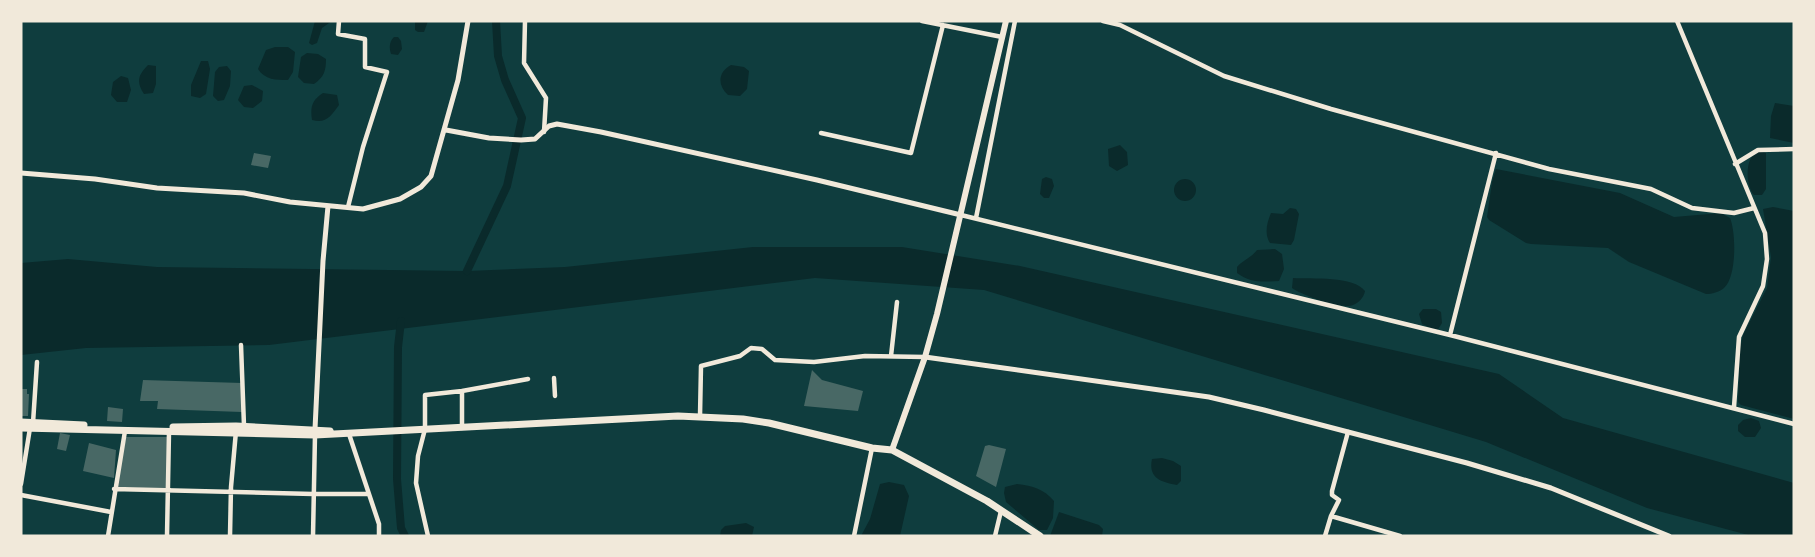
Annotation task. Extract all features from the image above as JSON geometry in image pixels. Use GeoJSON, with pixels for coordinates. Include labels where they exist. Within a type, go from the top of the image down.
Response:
{"type":"FeatureCollection","features":[{"type":"Feature","properties":{"kind":"main road"},"geometry":{"type":"LineString","coordinates":[[892,450],[925,357],[937,314],[1006,21]]}},
{"type":"Feature","properties":{"kind":"main road"},"geometry":{"type":"LineString","coordinates":[[21,428],[31,425],[239,429],[349,434],[700,416],[769,423],[872,448],[892,450],[1001,511],[1040,536]]}},
{"type":"Feature","properties":{"kind":"main road"},"geometry":{"type":"LineString","coordinates":[[21,422],[31,425],[125,431],[239,429]]}},
{"type":"Feature","properties":{"kind":"street"},"geometry":{"type":"LineString","coordinates":[[339,21],[338,34],[365,39],[365,67],[387,72],[363,147],[348,207]]}},
{"type":"Feature","properties":{"kind":"street"},"geometry":{"type":"LineString","coordinates":[[21,173],[94,179],[169,189],[244,193],[290,202],[328,206],[372,208],[400,199],[421,187],[431,176],[446,130],[458,80],[468,21]]}},
{"type":"Feature","properties":{"kind":"street"},"geometry":{"type":"LineString","coordinates":[[525,21],[524,63],[546,98],[544,132]]}},
{"type":"Feature","properties":{"kind":"street"},"geometry":{"type":"LineString","coordinates":[[922,21],[1002,37]]}},
{"type":"Feature","properties":{"kind":"street"},"geometry":{"type":"LineString","coordinates":[[976,218],[1015,21]]}},
{"type":"Feature","properties":{"kind":"street"},"geometry":{"type":"LineString","coordinates":[[1102,21],[1120,25],[1224,76],[1331,109],[1549,169],[1651,189],[1692,208],[1734,213],[1754,207]]}},
{"type":"Feature","properties":{"kind":"street"},"geometry":{"type":"LineString","coordinates":[[1677,21],[1765,233],[1767,259],[1763,286],[1739,337],[1734,407]]}},
{"type":"Feature","properties":{"kind":"street"},"geometry":{"type":"LineString","coordinates":[[821,133],[911,153],[943,25]]}},
{"type":"Feature","properties":{"kind":"street"},"geometry":{"type":"LineString","coordinates":[[446,130],[489,138],[521,140],[535,139],[549,126],[557,124],[601,132],[976,218],[1450,335],[1616,380],[1734,407],[1794,424]]}},
{"type":"Feature","properties":{"kind":"street"},"geometry":{"type":"LineString","coordinates":[[1735,164],[1758,150],[1794,149]]}},
{"type":"Feature","properties":{"kind":"street"},"geometry":{"type":"LineString","coordinates":[[1450,335],[1496,153]]}},
{"type":"Feature","properties":{"kind":"street"},"geometry":{"type":"LineString","coordinates":[[313,536],[318,355],[328,206]]}},
{"type":"Feature","properties":{"kind":"street"},"geometry":{"type":"LineString","coordinates":[[891,356],[897,302]]}},
{"type":"Feature","properties":{"kind":"street"},"geometry":{"type":"LineString","coordinates":[[230,536],[231,492],[239,429],[242,345]]}},
{"type":"Feature","properties":{"kind":"street"},"geometry":{"type":"LineString","coordinates":[[700,416],[701,366],[740,356],[751,348],[762,349],[775,360],[814,362],[865,356],[925,357],[1209,397],[1467,463],[1551,489],[1669,536]]}},
{"type":"Feature","properties":{"kind":"street"},"geometry":{"type":"LineString","coordinates":[[21,484],[31,425],[37,362]]}},
{"type":"Feature","properties":{"kind":"street"},"geometry":{"type":"LineString","coordinates":[[554,378],[555,396]]}},
{"type":"Feature","properties":{"kind":"street"},"geometry":{"type":"LineString","coordinates":[[428,536],[416,483],[418,456],[425,429],[425,394],[446,394],[528,379]]}},
{"type":"Feature","properties":{"kind":"street"},"geometry":{"type":"LineString","coordinates":[[462,391],[462,428]]}},
{"type":"Feature","properties":{"kind":"street"},"geometry":{"type":"LineString","coordinates":[[108,536],[125,431]]}},
{"type":"Feature","properties":{"kind":"street"},"geometry":{"type":"LineString","coordinates":[[167,536],[169,432]]}},
{"type":"Feature","properties":{"kind":"street"},"geometry":{"type":"LineString","coordinates":[[1325,536],[1331,516],[1340,500],[1332,495],[1332,491],[1348,432]]}},
{"type":"Feature","properties":{"kind":"street"},"geometry":{"type":"LineString","coordinates":[[349,434],[379,524],[379,536]]}},
{"type":"Feature","properties":{"kind":"street"},"geometry":{"type":"LineString","coordinates":[[854,536],[872,448]]}},
{"type":"Feature","properties":{"kind":"street"},"geometry":{"type":"LineString","coordinates":[[114,489],[314,495],[369,494]]}},
{"type":"Feature","properties":{"kind":"street"},"geometry":{"type":"LineString","coordinates":[[21,495],[111,512]]}},
{"type":"Feature","properties":{"kind":"street"},"geometry":{"type":"LineString","coordinates":[[995,536],[1001,511]]}},
{"type":"Feature","properties":{"kind":"street"},"geometry":{"type":"LineString","coordinates":[[1331,516],[1400,536]]}},
{"type":"Feature","properties":{"kind":"water"},"geometry":{"type":"Polygon","coordinates":[[[315,21],[332,21],[322,28],[317,43],[312,45],[309,43],[315,21]]]}},
{"type":"Feature","properties":{"kind":"water"},"geometry":{"type":"Polygon","coordinates":[[[415,21],[428,21],[424,32],[415,30],[415,21]]]}},
{"type":"Feature","properties":{"kind":"water"},"geometry":{"type":"Polygon","coordinates":[[[394,37],[398,37],[401,41],[402,49],[398,55],[390,52],[390,43],[394,37]]]}},
{"type":"Feature","properties":{"kind":"water"},"geometry":{"type":"Polygon","coordinates":[[[288,47],[295,52],[293,72],[288,80],[267,77],[258,69],[266,50],[288,47]]]}},
{"type":"Feature","properties":{"kind":"water"},"geometry":{"type":"Polygon","coordinates":[[[307,53],[318,54],[326,59],[324,73],[314,84],[304,83],[298,77],[301,57],[307,53]]]}},
{"type":"Feature","properties":{"kind":"water"},"geometry":{"type":"Polygon","coordinates":[[[201,61],[208,61],[210,69],[206,94],[200,98],[191,96],[191,85],[201,61]]]}},
{"type":"Feature","properties":{"kind":"water"},"geometry":{"type":"Polygon","coordinates":[[[148,65],[156,66],[156,84],[153,93],[144,94],[139,79],[148,65]]]}},
{"type":"Feature","properties":{"kind":"water"},"geometry":{"type":"Polygon","coordinates":[[[731,65],[744,67],[749,71],[747,89],[740,96],[728,95],[722,87],[721,75],[731,65]]]}},
{"type":"Feature","properties":{"kind":"water"},"geometry":{"type":"Polygon","coordinates":[[[227,66],[231,71],[230,86],[224,100],[218,101],[213,96],[215,72],[219,67],[227,66]]]}},
{"type":"Feature","properties":{"kind":"water"},"geometry":{"type":"Polygon","coordinates":[[[121,76],[128,78],[131,90],[127,102],[117,102],[111,95],[113,82],[121,76]]]}},
{"type":"Feature","properties":{"kind":"water"},"geometry":{"type":"Polygon","coordinates":[[[252,85],[263,91],[262,101],[253,108],[244,107],[238,100],[244,86],[252,85]]]}},
{"type":"Feature","properties":{"kind":"water"},"geometry":{"type":"Polygon","coordinates":[[[323,93],[337,95],[339,105],[325,120],[312,120],[313,104],[316,98],[323,93]]]}},
{"type":"Feature","properties":{"kind":"water"},"geometry":{"type":"Polygon","coordinates":[[[1775,103],[1794,106],[1794,143],[1770,138],[1771,116],[1775,103]]]}},
{"type":"Feature","properties":{"kind":"water"},"geometry":{"type":"Polygon","coordinates":[[[1120,145],[1127,152],[1128,165],[1117,171],[1109,166],[1108,149],[1120,145]]]}},
{"type":"Feature","properties":{"kind":"water"},"geometry":{"type":"Polygon","coordinates":[[[1761,151],[1766,153],[1766,189],[1762,195],[1754,195],[1749,184],[1749,163],[1755,153],[1761,151]]]}},
{"type":"Feature","properties":{"kind":"water"},"geometry":{"type":"Polygon","coordinates":[[[1496,169],[1620,193],[1674,217],[1721,213],[1730,218],[1733,233],[1733,265],[1728,282],[1720,291],[1706,294],[1629,262],[1608,248],[1526,243],[1487,217],[1496,169]]]}},
{"type":"Feature","properties":{"kind":"water"},"geometry":{"type":"Polygon","coordinates":[[[1046,177],[1052,179],[1054,186],[1049,198],[1044,198],[1040,194],[1042,179],[1046,177]]]}},
{"type":"Feature","properties":{"kind":"water"},"geometry":{"type":"Polygon","coordinates":[[[1181,179],[1189,179],[1196,186],[1196,194],[1189,201],[1181,201],[1174,194],[1174,186],[1181,179]]]}},
{"type":"Feature","properties":{"kind":"water"},"geometry":{"type":"Polygon","coordinates":[[[1773,207],[1794,211],[1794,419],[1741,405],[1738,402],[1740,349],[1743,335],[1767,288],[1771,257],[1763,209],[1773,207]]]}},
{"type":"Feature","properties":{"kind":"water"},"geometry":{"type":"Polygon","coordinates":[[[1290,208],[1296,209],[1299,214],[1294,240],[1291,245],[1270,243],[1267,228],[1271,213],[1283,214],[1290,208]]]}},
{"type":"Feature","properties":{"kind":"water"},"geometry":{"type":"Polygon","coordinates":[[[753,247],[902,247],[1020,266],[1499,374],[1563,418],[1794,483],[1794,536],[1752,536],[1647,508],[1486,442],[984,290],[815,278],[269,345],[86,348],[21,355],[21,263],[68,259],[157,267],[467,271],[565,267],[753,247]]]}},
{"type":"Feature","properties":{"kind":"water"},"geometry":{"type":"Polygon","coordinates":[[[1275,249],[1282,254],[1284,269],[1279,281],[1262,282],[1237,273],[1237,267],[1257,250],[1275,249]]]}},
{"type":"Feature","properties":{"kind":"water"},"geometry":{"type":"Polygon","coordinates":[[[1293,278],[1342,281],[1360,286],[1365,291],[1362,298],[1355,304],[1340,305],[1297,291],[1292,288],[1293,278]]]}},
{"type":"Feature","properties":{"kind":"water"},"geometry":{"type":"Polygon","coordinates":[[[1423,309],[1436,309],[1441,312],[1442,323],[1437,331],[1422,324],[1419,314],[1423,309]]]}},
{"type":"Feature","properties":{"kind":"water"},"geometry":{"type":"Polygon","coordinates":[[[1751,418],[1759,421],[1761,428],[1755,437],[1745,437],[1738,431],[1738,425],[1743,420],[1751,418]]]}},
{"type":"Feature","properties":{"kind":"water"},"geometry":{"type":"Polygon","coordinates":[[[1162,458],[1181,466],[1181,481],[1177,485],[1154,475],[1152,459],[1162,458]]]}},
{"type":"Feature","properties":{"kind":"water"},"geometry":{"type":"Polygon","coordinates":[[[889,482],[904,485],[909,496],[900,536],[861,536],[870,519],[880,484],[889,482]]]}},
{"type":"Feature","properties":{"kind":"water"},"geometry":{"type":"Polygon","coordinates":[[[1017,484],[1038,489],[1054,501],[1053,518],[1047,530],[1039,530],[1006,502],[1005,487],[1017,484]]]}},
{"type":"Feature","properties":{"kind":"water"},"geometry":{"type":"Polygon","coordinates":[[[1059,512],[1099,525],[1103,529],[1102,536],[1050,536],[1059,512]]]}},
{"type":"Feature","properties":{"kind":"water"},"geometry":{"type":"Polygon","coordinates":[[[746,523],[754,527],[752,536],[720,536],[725,526],[746,523]]]}},
{"type":"Feature","properties":{"kind":"building"},"geometry":{"type":"Polygon","coordinates":[[[254,153],[271,156],[268,168],[251,165],[254,153]]]}},
{"type":"Feature","properties":{"kind":"building"},"geometry":{"type":"Polygon","coordinates":[[[812,370],[822,380],[863,391],[858,411],[804,406],[812,370]]]}},
{"type":"Feature","properties":{"kind":"building"},"geometry":{"type":"Polygon","coordinates":[[[143,380],[242,383],[242,412],[157,409],[158,401],[140,401],[143,380]]]}},
{"type":"Feature","properties":{"kind":"building"},"geometry":{"type":"Polygon","coordinates":[[[21,389],[27,389],[27,394],[29,394],[28,416],[21,416],[21,389]]]}},
{"type":"Feature","properties":{"kind":"building"},"geometry":{"type":"Polygon","coordinates":[[[108,407],[123,409],[122,422],[107,421],[108,407]]]}},
{"type":"Feature","properties":{"kind":"building"},"geometry":{"type":"Polygon","coordinates":[[[60,433],[70,435],[66,451],[57,449],[60,433]]]}},
{"type":"Feature","properties":{"kind":"building"},"geometry":{"type":"Polygon","coordinates":[[[126,437],[169,437],[167,489],[116,487],[126,437]]]}},
{"type":"Feature","properties":{"kind":"building"},"geometry":{"type":"Polygon","coordinates":[[[89,443],[116,450],[114,478],[83,471],[89,443]]]}},
{"type":"Feature","properties":{"kind":"building"},"geometry":{"type":"Polygon","coordinates":[[[985,446],[1006,449],[996,487],[976,476],[985,446]]]}},
{"type":"Feature","properties":{"kind":"waterway"},"geometry":{"type":"LineString","coordinates":[[467,271],[507,186],[522,118],[505,80],[498,56],[496,21]]}},
{"type":"Feature","properties":{"kind":"waterway"},"geometry":{"type":"LineString","coordinates":[[401,321],[398,347],[397,479],[401,528],[405,536]]}}]}
